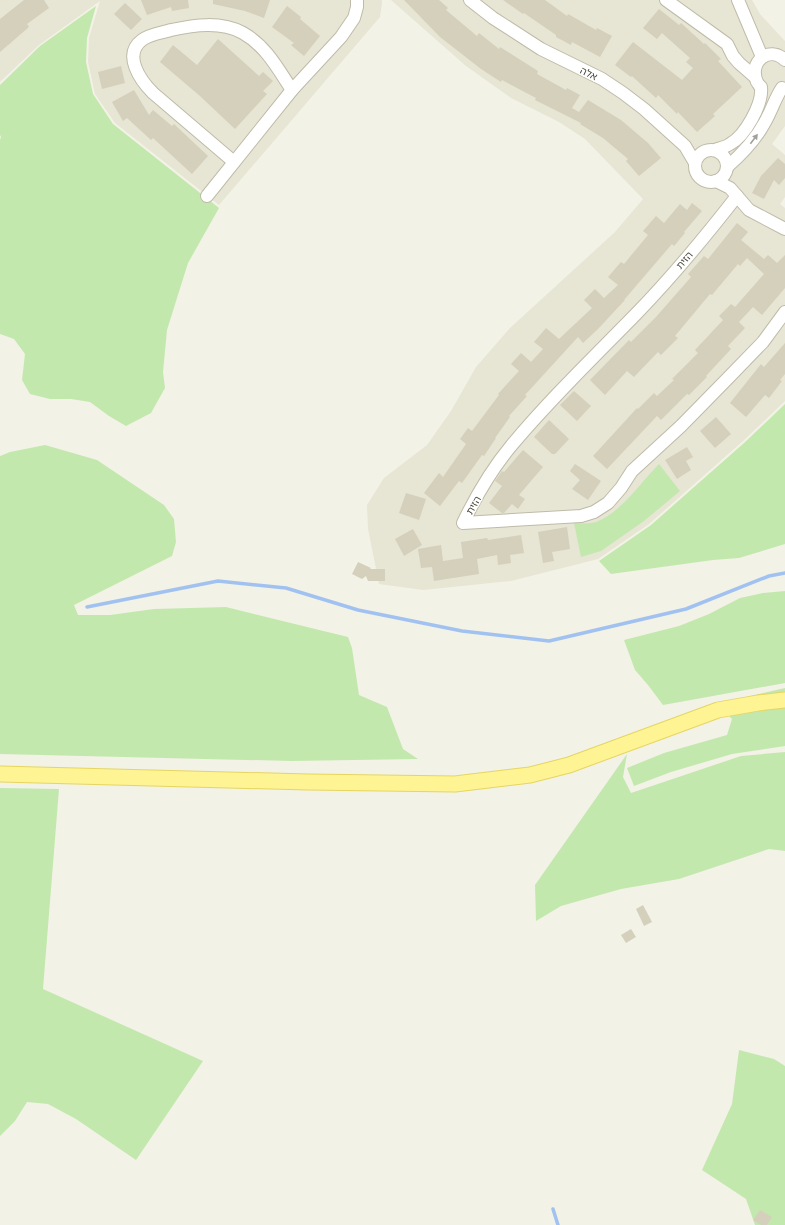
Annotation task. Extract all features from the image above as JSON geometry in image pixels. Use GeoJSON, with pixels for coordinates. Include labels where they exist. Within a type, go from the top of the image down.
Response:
{"type":"FeatureCollection","features":[{"type":"Feature","properties":{"kind":"main road"},"geometry":{"type":"LineString","coordinates":[[0,774],[308,782],[455,784],[530,775],[569,765],[718,710],[785,700]]}},
{"type":"Feature","properties":{"kind":"street"},"geometry":{"type":"LineString","coordinates":[[207,196],[292,90],[341,37],[354,18],[357,0]]}},
{"type":"Feature","properties":{"kind":"street","name":"אלה"},"geometry":{"type":"LineString","coordinates":[[470,0],[499,23],[541,49],[602,79],[623,93],[644,109],[685,146],[695,163]]}},
{"type":"Feature","properties":{"kind":"street"},"geometry":{"type":"LineString","coordinates":[[666,0],[727,44],[733,56],[764,89],[776,90],[783,86]]}},
{"type":"Feature","properties":{"kind":"street"},"geometry":{"type":"LineString","coordinates":[[738,0],[762,57]]}},
{"type":"Feature","properties":{"kind":"street"},"geometry":{"type":"LineString","coordinates":[[234,162],[143,83],[136,70],[134,60],[135,49],[141,41],[152,35],[183,28],[216,25],[241,32],[251,38],[265,51],[292,90]]}},
{"type":"Feature","properties":{"kind":"street"},"geometry":{"type":"LineString","coordinates":[[715,150],[726,158],[727,167],[724,176],[711,182],[701,178],[695,169],[697,158],[704,151],[715,150],[729,145],[735,141],[744,130],[759,104],[762,92],[754,71],[755,66],[762,57],[773,54],[779,55],[785,60]]}},
{"type":"Feature","properties":{"kind":"street"},"geometry":{"type":"LineString","coordinates":[[727,167],[740,156],[755,138],[765,122],[777,95],[783,86]]}},
{"type":"Feature","properties":{"kind":"street"},"geometry":{"type":"LineString","coordinates":[[716,181],[730,188],[749,210],[785,229]]}},
{"type":"Feature","properties":{"kind":"street","name":"הזית"},"geometry":{"type":"LineString","coordinates":[[737,196],[710,231],[673,274],[579,370],[510,447],[492,473],[463,523],[581,516],[594,512],[608,503],[621,488],[632,471],[681,426],[762,342],[785,312]]}},
{"type":"Feature","properties":{"kind":"shaded area"},"geometry":{"type":"Polygon","coordinates":[[[0,0],[382,0],[382,3],[380,17],[219,205],[115,123],[95,94],[88,62],[89,38],[100,1],[39,45],[0,82],[0,0]]]}},
{"type":"Feature","properties":{"kind":"shaded area"},"geometry":{"type":"Polygon","coordinates":[[[391,0],[752,0],[760,14],[785,41],[785,126],[772,144],[785,155],[785,197],[780,204],[785,208],[785,401],[743,441],[649,524],[598,559],[511,581],[423,590],[379,584],[368,529],[367,505],[384,478],[427,445],[451,411],[476,367],[510,328],[615,232],[643,199],[585,139],[559,122],[511,98],[466,66],[391,0]]]}},
{"type":"Feature","properties":{"kind":"green space"},"geometry":{"type":"Polygon","coordinates":[[[96,6],[87,38],[86,62],[93,94],[113,124],[219,208],[188,263],[167,330],[163,372],[165,388],[151,413],[126,426],[90,402],[71,399],[50,399],[30,394],[22,380],[25,354],[14,339],[0,334],[0,85],[40,46],[96,6]]]}},
{"type":"Feature","properties":{"kind":"green space"},"geometry":{"type":"Polygon","coordinates":[[[785,404],[785,544],[739,558],[713,560],[611,574],[599,561],[651,525],[744,443],[785,404]]]}},
{"type":"Feature","properties":{"kind":"green space"},"geometry":{"type":"Polygon","coordinates":[[[45,445],[97,460],[164,505],[174,519],[176,542],[172,556],[74,605],[78,615],[110,615],[154,609],[226,607],[348,637],[352,648],[359,695],[387,707],[403,749],[418,759],[291,761],[0,754],[0,456],[10,452],[45,445]]]}},
{"type":"Feature","properties":{"kind":"green space"},"geometry":{"type":"Polygon","coordinates":[[[659,464],[680,491],[644,521],[601,551],[581,557],[574,523],[596,522],[606,517],[623,504],[659,464]]]}},
{"type":"Feature","properties":{"kind":"green space"},"geometry":{"type":"Polygon","coordinates":[[[785,591],[785,683],[663,705],[635,670],[624,640],[679,626],[709,614],[740,598],[763,593],[785,591]]]}},
{"type":"Feature","properties":{"kind":"green space"},"geometry":{"type":"Polygon","coordinates":[[[785,688],[785,746],[732,754],[671,772],[634,786],[627,768],[664,753],[727,735],[732,719],[727,709],[731,701],[785,688]]]}},
{"type":"Feature","properties":{"kind":"green space"},"geometry":{"type":"Polygon","coordinates":[[[785,752],[785,851],[769,849],[679,879],[621,889],[561,906],[536,921],[535,885],[627,754],[623,777],[631,793],[741,756],[785,752]]]}},
{"type":"Feature","properties":{"kind":"green space"},"geometry":{"type":"Polygon","coordinates":[[[0,788],[59,789],[43,989],[203,1061],[136,1160],[76,1119],[48,1104],[27,1102],[15,1121],[0,1136],[0,788]]]}},
{"type":"Feature","properties":{"kind":"green space"},"geometry":{"type":"Polygon","coordinates":[[[739,1050],[774,1059],[785,1066],[785,1225],[755,1225],[746,1199],[702,1170],[732,1104],[739,1050]]]}},
{"type":"Feature","properties":{"kind":"building"},"geometry":{"type":"Polygon","coordinates":[[[24,0],[44,0],[49,8],[27,24],[29,27],[0,52],[0,19],[24,0]]]}},
{"type":"Feature","properties":{"kind":"building"},"geometry":{"type":"Polygon","coordinates":[[[141,0],[188,0],[189,8],[172,11],[171,7],[147,15],[141,0]]]}},
{"type":"Feature","properties":{"kind":"building"},"geometry":{"type":"Polygon","coordinates":[[[213,0],[270,0],[264,18],[245,11],[213,4],[213,0]]]}},
{"type":"Feature","properties":{"kind":"building"},"geometry":{"type":"Polygon","coordinates":[[[404,0],[439,0],[448,8],[446,10],[477,36],[479,33],[499,49],[500,47],[538,71],[537,74],[566,90],[567,88],[580,95],[572,108],[579,112],[588,100],[621,120],[648,143],[661,158],[639,176],[626,161],[628,159],[603,138],[580,124],[581,123],[535,100],[536,98],[502,80],[501,82],[481,69],[440,37],[404,0]]]}},
{"type":"Feature","properties":{"kind":"building"},"geometry":{"type":"Polygon","coordinates":[[[503,0],[545,0],[567,16],[568,14],[596,30],[597,28],[612,36],[600,57],[572,42],[571,45],[556,37],[556,35],[503,0]]]}},
{"type":"Feature","properties":{"kind":"building"},"geometry":{"type":"Polygon","coordinates":[[[125,3],[142,19],[131,30],[114,14],[125,3]]]}},
{"type":"Feature","properties":{"kind":"building"},"geometry":{"type":"Polygon","coordinates":[[[287,6],[301,17],[300,19],[320,36],[304,56],[291,45],[294,43],[272,27],[287,6]]]}},
{"type":"Feature","properties":{"kind":"building"},"geometry":{"type":"Polygon","coordinates":[[[659,9],[679,25],[681,23],[704,44],[705,43],[721,59],[718,61],[742,87],[713,114],[715,116],[697,132],[678,112],[677,114],[658,95],[656,98],[632,76],[631,77],[615,65],[633,42],[682,80],[693,68],[686,62],[690,58],[662,33],[657,39],[643,28],[659,9]]]}},
{"type":"Feature","properties":{"kind":"building"},"geometry":{"type":"Polygon","coordinates":[[[218,39],[259,76],[263,72],[273,81],[263,91],[267,94],[235,129],[200,96],[160,62],[173,45],[197,65],[218,39]]]}},
{"type":"Feature","properties":{"kind":"building"},"geometry":{"type":"Polygon","coordinates":[[[121,66],[125,83],[102,89],[98,72],[121,66]]]}},
{"type":"Feature","properties":{"kind":"building"},"geometry":{"type":"Polygon","coordinates":[[[134,90],[149,115],[153,110],[172,126],[174,124],[208,156],[192,174],[153,138],[151,140],[127,118],[123,121],[112,102],[134,90]]]}},
{"type":"Feature","properties":{"kind":"building"},"geometry":{"type":"Polygon","coordinates":[[[778,158],[785,164],[785,178],[779,185],[774,180],[764,199],[752,193],[761,176],[778,158]]]}},
{"type":"Feature","properties":{"kind":"building"},"geometry":{"type":"Polygon","coordinates":[[[692,203],[702,211],[684,232],[685,233],[674,246],[672,244],[625,300],[598,329],[583,343],[578,337],[525,395],[527,396],[509,416],[510,417],[484,456],[482,455],[462,483],[459,481],[440,506],[424,493],[439,473],[443,477],[466,444],[460,439],[468,428],[472,431],[499,395],[498,394],[519,371],[511,364],[521,353],[531,362],[543,349],[534,342],[546,328],[559,339],[592,308],[584,300],[595,289],[604,298],[618,285],[608,277],[621,262],[624,264],[648,235],[643,231],[656,216],[664,223],[680,204],[687,210],[692,203]]]}},
{"type":"Feature","properties":{"kind":"building"},"geometry":{"type":"Polygon","coordinates":[[[737,223],[748,232],[741,240],[764,259],[768,255],[777,263],[785,255],[785,288],[762,315],[753,307],[739,322],[745,328],[728,346],[731,349],[706,376],[707,377],[689,395],[687,394],[661,420],[657,416],[607,469],[593,456],[637,408],[638,409],[654,393],[657,396],[674,380],[672,379],[698,353],[695,350],[723,320],[719,316],[731,304],[735,307],[764,274],[747,258],[740,266],[738,264],[712,295],[710,294],[675,336],[678,338],[661,355],[658,352],[634,377],[627,371],[605,395],[590,380],[629,340],[631,342],[656,317],[691,277],[688,274],[704,256],[708,259],[737,223]]]}},
{"type":"Feature","properties":{"kind":"building"},"geometry":{"type":"Polygon","coordinates":[[[785,343],[785,374],[780,380],[782,381],[769,398],[765,395],[746,417],[730,403],[761,364],[764,367],[785,343]]]}},
{"type":"Feature","properties":{"kind":"building"},"geometry":{"type":"Polygon","coordinates":[[[574,391],[591,406],[577,421],[560,405],[574,391]]]}},
{"type":"Feature","properties":{"kind":"building"},"geometry":{"type":"Polygon","coordinates":[[[716,417],[731,434],[715,448],[700,431],[716,417]]]}},
{"type":"Feature","properties":{"kind":"building"},"geometry":{"type":"Polygon","coordinates":[[[549,420],[569,439],[555,454],[552,454],[534,437],[549,420]]]}},
{"type":"Feature","properties":{"kind":"building"},"geometry":{"type":"Polygon","coordinates":[[[687,447],[693,457],[686,461],[691,470],[677,479],[665,460],[687,447]]]}},
{"type":"Feature","properties":{"kind":"building"},"geometry":{"type":"Polygon","coordinates":[[[523,450],[543,467],[519,495],[525,499],[518,509],[512,504],[504,513],[502,513],[489,503],[502,486],[495,481],[502,471],[504,472],[523,450]]]}},
{"type":"Feature","properties":{"kind":"building"},"geometry":{"type":"Polygon","coordinates":[[[575,464],[601,481],[588,500],[572,489],[580,480],[570,471],[575,464]]]}},
{"type":"Feature","properties":{"kind":"building"},"geometry":{"type":"Polygon","coordinates":[[[406,493],[426,499],[419,520],[399,513],[406,493]]]}},
{"type":"Feature","properties":{"kind":"building"},"geometry":{"type":"Polygon","coordinates":[[[567,527],[570,549],[552,552],[554,561],[543,563],[538,532],[567,527]]]}},
{"type":"Feature","properties":{"kind":"building"},"geometry":{"type":"Polygon","coordinates":[[[413,529],[422,545],[404,556],[395,539],[413,529]]]}},
{"type":"Feature","properties":{"kind":"building"},"geometry":{"type":"Polygon","coordinates":[[[521,535],[524,553],[510,555],[511,563],[498,565],[497,555],[477,559],[479,574],[434,581],[432,567],[421,568],[418,549],[441,545],[443,561],[463,558],[461,542],[521,535]]]}},
{"type":"Feature","properties":{"kind":"building"},"geometry":{"type":"Polygon","coordinates":[[[358,562],[371,568],[370,569],[385,569],[385,581],[368,581],[366,576],[362,579],[352,574],[358,562]]]}},
{"type":"Feature","properties":{"kind":"building"},"geometry":{"type":"Polygon","coordinates":[[[643,905],[652,922],[644,926],[636,909],[643,905]]]}},
{"type":"Feature","properties":{"kind":"building"},"geometry":{"type":"Polygon","coordinates":[[[631,929],[636,937],[626,943],[621,935],[631,929]]]}},
{"type":"Feature","properties":{"kind":"building"},"geometry":{"type":"Polygon","coordinates":[[[760,1210],[772,1217],[767,1225],[761,1225],[753,1220],[760,1210]]]}},
{"type":"Feature","properties":{"kind":"waterway"},"geometry":{"type":"LineString","coordinates":[[87,607],[218,581],[286,588],[358,610],[462,631],[549,641],[686,609],[769,576],[785,573]]}},
{"type":"Feature","properties":{"kind":"waterway"},"geometry":{"type":"LineString","coordinates":[[553,1209],[558,1225]]}}]}
